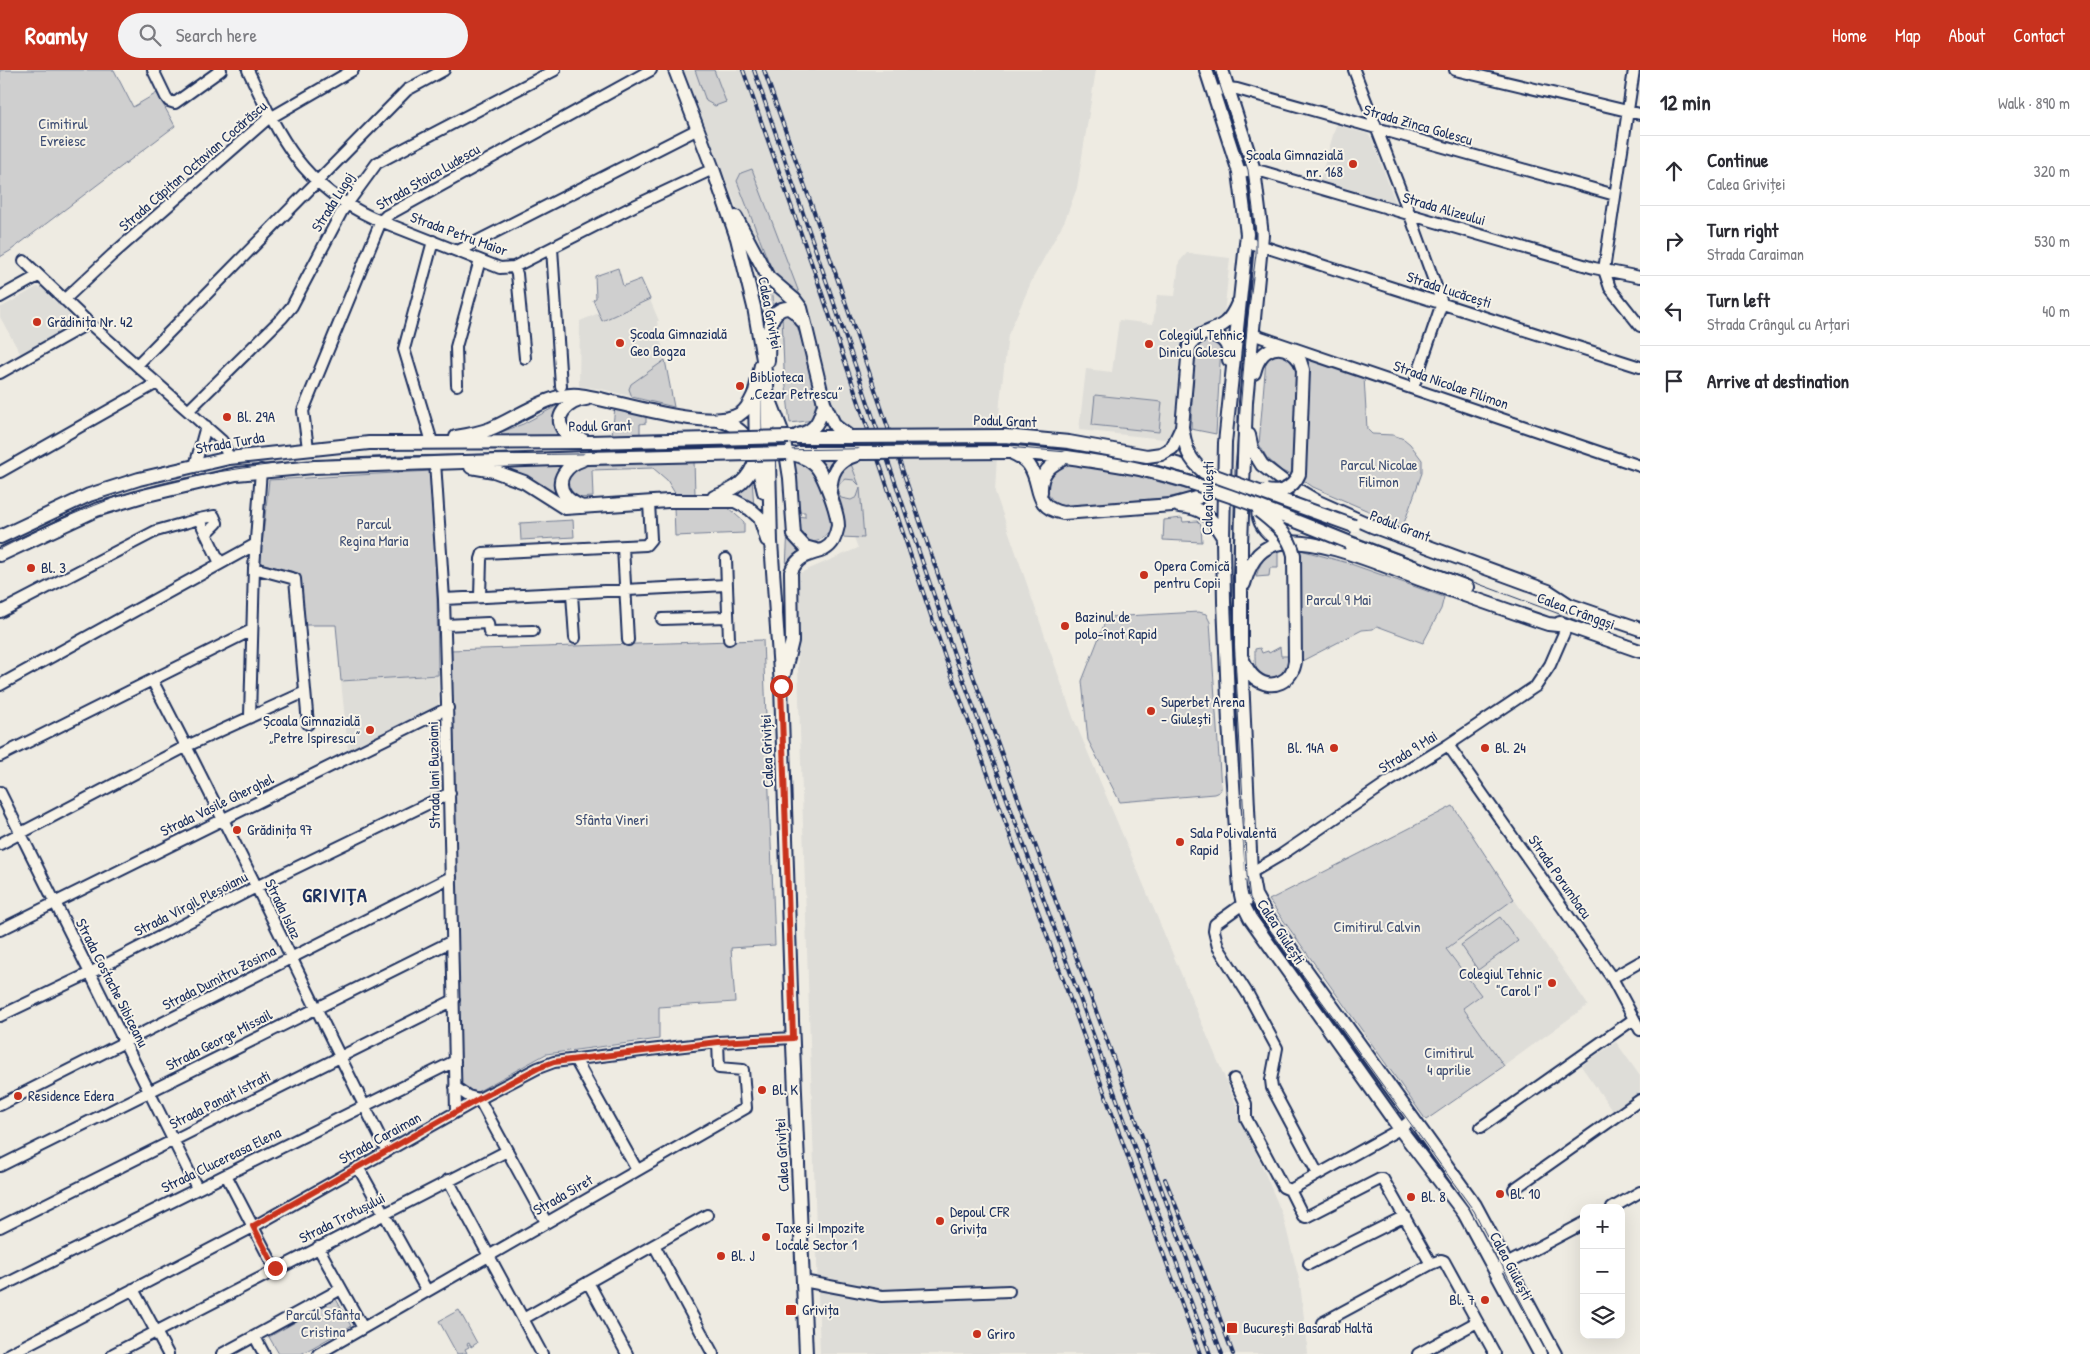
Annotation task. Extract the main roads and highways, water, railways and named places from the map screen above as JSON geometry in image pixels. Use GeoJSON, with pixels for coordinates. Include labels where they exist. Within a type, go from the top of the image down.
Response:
{"type":"FeatureCollection","features":[{"type":"Feature","properties":{"kind":"main road","name":"Calea Griviței"},"geometry":{"type":"LineString","coordinates":[[676,70],[721,190],[745,270],[763,358],[772,559],[781,686],[806,1354]]}},
{"type":"Feature","properties":{"kind":"main road","name":"Calea Giulești"},"geometry":{"type":"LineString","coordinates":[[1206,70],[1239,172],[1248,243],[1225,443],[1223,538],[1229,713],[1245,873],[1254,895],[1291,952],[1476,1205],[1555,1354]]}},
{"type":"Feature","properties":{"kind":"main road","name":"Calea Giulești"},"geometry":{"type":"LineString","coordinates":[[1222,70],[1254,170],[1262,246],[1246,406],[1241,544],[1240,656],[1245,873],[1243,904],[1255,925],[1400,1129],[1465,1214],[1540,1354]]}},
{"type":"Feature","properties":{"kind":"main road"},"geometry":{"type":"LineString","coordinates":[[721,190],[765,274],[778,288],[795,300],[801,308],[824,403],[835,426],[850,437]]}},
{"type":"Feature","properties":{"kind":"main road"},"geometry":{"type":"LineString","coordinates":[[1204,472],[1191,460],[1188,454],[1182,427],[1187,354],[1192,341],[1228,320],[1242,296]]}},
{"type":"Feature","properties":{"kind":"main road"},"geometry":{"type":"LineString","coordinates":[[706,500],[741,484],[751,471],[756,458],[770,332],[775,314],[783,308],[792,309],[806,328]]}},
{"type":"Feature","properties":{"kind":"main road"},"geometry":{"type":"LineString","coordinates":[[1205,333],[1219,336],[1229,346],[1230,391]]}},
{"type":"Feature","properties":{"kind":"main road"},"geometry":{"type":"LineString","coordinates":[[1253,489],[1272,492],[1281,491],[1292,485],[1299,474],[1303,370],[1300,360],[1293,353],[1284,349],[1275,348],[1265,351],[1257,361],[1246,406],[1250,441],[1256,458],[1268,471],[1284,482],[1316,501],[1355,518],[1548,591],[1571,606]]}},
{"type":"Feature","properties":{"kind":"main road"},"geometry":{"type":"LineString","coordinates":[[432,442],[490,429],[562,396],[579,395],[658,413],[714,418],[730,417],[739,414],[764,390]]}},
{"type":"Feature","properties":{"kind":"main road"},"geometry":{"type":"LineString","coordinates":[[764,390],[783,434],[790,478],[794,535],[805,547],[819,551]]}},
{"type":"Feature","properties":{"kind":"main road"},"geometry":{"type":"LineString","coordinates":[[590,442],[568,434],[561,424],[561,417],[562,411],[572,402],[595,398]]}},
{"type":"Feature","properties":{"kind":"main road"},"geometry":{"type":"LineString","coordinates":[[789,437],[806,433],[816,427],[824,403]]}},
{"type":"Feature","properties":{"kind":"main road"},"geometry":{"type":"LineString","coordinates":[[714,418],[728,422],[741,430],[748,438],[756,458],[770,514]]}},
{"type":"Feature","properties":{"kind":"main road"},"geometry":{"type":"LineString","coordinates":[[1147,456],[1161,454],[1172,448],[1182,427]]}},
{"type":"Feature","properties":{"kind":"main road","name":"Podul Grant"},"geometry":{"type":"LineString","coordinates":[[479,443],[789,437],[1005,436],[1069,442],[1147,456],[1204,472],[1507,584]]}},
{"type":"Feature","properties":{"kind":"main road","name":"Strada Turda"},"geometry":{"type":"LineString","coordinates":[[0,537],[89,496],[139,479],[229,458],[308,448],[369,443],[479,443]]}},
{"type":"Feature","properties":{"kind":"main road"},"geometry":{"type":"LineString","coordinates":[[1010,452],[1020,456],[1030,466],[1037,491],[1049,509],[1062,513],[1172,505],[1192,500],[1202,494],[1216,472],[1225,443]]}},
{"type":"Feature","properties":{"kind":"main road","name":"Podul Grant"},"geometry":{"type":"LineString","coordinates":[[435,462],[787,453],[1010,452],[1068,457],[1139,469],[1193,484],[1252,504],[1502,600]]}},
{"type":"Feature","properties":{"kind":"main road"},"geometry":{"type":"LineString","coordinates":[[781,686],[792,641],[791,572],[795,564],[802,557],[830,545],[838,528],[830,497],[821,474],[815,465],[804,457],[787,453]]}},
{"type":"Feature","properties":{"kind":"main road"},"geometry":{"type":"LineString","coordinates":[[830,497],[830,483],[834,470],[844,460],[863,453]]}},
{"type":"Feature","properties":{"kind":"main road"},"geometry":{"type":"LineString","coordinates":[[1041,499],[1040,485],[1044,473],[1054,463],[1068,457]]}},
{"type":"Feature","properties":{"kind":"main road"},"geometry":{"type":"LineString","coordinates":[[582,508],[564,494],[561,481],[565,470],[571,465],[588,458]]}},
{"type":"Feature","properties":{"kind":"main road"},"geometry":{"type":"LineString","coordinates":[[0,555],[96,510],[143,496],[236,474],[260,470],[435,462],[494,471],[524,482],[566,508],[731,500],[750,509],[760,518],[772,559]]}},
{"type":"Feature","properties":{"kind":"main road"},"geometry":{"type":"LineString","coordinates":[[1280,543],[1261,526],[1258,508],[1260,498],[1267,491],[1284,482]]}},
{"type":"Feature","properties":{"kind":"main road"},"geometry":{"type":"LineString","coordinates":[[1240,656],[1252,676],[1260,682],[1271,684],[1285,681],[1289,677],[1295,661],[1294,561],[1292,549],[1283,532],[1252,504]]}},
{"type":"Feature","properties":{"kind":"main road"},"geometry":{"type":"LineString","coordinates":[[1172,505],[1197,508],[1205,512],[1223,538]]}},
{"type":"Feature","properties":{"kind":"main road"},"geometry":{"type":"LineString","coordinates":[[1241,593],[1255,557],[1268,547],[1280,543],[1306,544],[1340,552],[1548,624],[1567,626]]}},
{"type":"Feature","properties":{"kind":"main road","name":"Calea Crângași"},"geometry":{"type":"LineString","coordinates":[[1507,584],[1640,629]]}},
{"type":"Feature","properties":{"kind":"main road","name":"Calea Crângași"},"geometry":{"type":"LineString","coordinates":[[1502,600],[1567,626],[1640,651]]}},
{"type":"Feature","properties":{"kind":"tram line"},"geometry":{"type":"LineString","coordinates":[[1215,70],[1248,170],[1256,232],[1256,254],[1248,316],[1235,470],[1232,600],[1247,875],[1250,898],[1260,916],[1474,1211],[1548,1354]]}},
{"type":"Feature","properties":{"kind":"tram line"},"geometry":{"type":"LineString","coordinates":[[0,549],[105,501],[149,487],[222,471],[272,464],[373,457],[1007,447],[1067,452],[1137,464],[1191,479],[1640,644]]}},
{"type":"Feature","properties":{"kind":"railway"},"geometry":{"type":"LineString","coordinates":[[743,70],[815,273],[945,657],[1200,1354]]}},
{"type":"Feature","properties":{"kind":"railway"},"geometry":{"type":"LineString","coordinates":[[754,70],[954,654],[1210,1354]]}},
{"type":"Feature","properties":{"kind":"railway"},"geometry":{"type":"LineString","coordinates":[[764,70],[964,651],[1222,1354]]}},
{"type":"Feature","properties":{"kind":"railway"},"geometry":{"type":"LineString","coordinates":[[1165,1179],[1204,1275],[1233,1354]]}},
{"type":"Feature","properties":{"kind":"place","name":"Școala Gimnazială nr. 168"},"geometry":{"type":"Point","coordinates":[1353,164]}},
{"type":"Feature","properties":{"kind":"place","name":"Grădinița Nr. 42"},"geometry":{"type":"Point","coordinates":[37,322]}},
{"type":"Feature","properties":{"kind":"place","name":"Școala Gimnazială Geo Bogza"},"geometry":{"type":"Point","coordinates":[620,343]}},
{"type":"Feature","properties":{"kind":"place","name":"Colegiul Tehnic Dinicu Golescu"},"geometry":{"type":"Point","coordinates":[1149,344]}},
{"type":"Feature","properties":{"kind":"place","name":"Biblioteca „Cezar Petrescu”"},"geometry":{"type":"Point","coordinates":[740,386]}},
{"type":"Feature","properties":{"kind":"place","name":"Bl. 29A"},"geometry":{"type":"Point","coordinates":[227,417]}},
{"type":"Feature","properties":{"kind":"place","name":"Bl. 3"},"geometry":{"type":"Point","coordinates":[31,568]}},
{"type":"Feature","properties":{"kind":"place","name":"Opera Comică pentru Copii"},"geometry":{"type":"Point","coordinates":[1144,575]}},
{"type":"Feature","properties":{"kind":"place","name":"Bazinul de polo-înot Rapid"},"geometry":{"type":"Point","coordinates":[1065,626]}},
{"type":"Feature","properties":{"kind":"place","name":"Superbet Arena - Giulești"},"geometry":{"type":"Point","coordinates":[1151,711]}},
{"type":"Feature","properties":{"kind":"place","name":"Școala Gimnazială „Petre Ispirescu”"},"geometry":{"type":"Point","coordinates":[370,730]}},
{"type":"Feature","properties":{"kind":"place","name":"Bl. 14A"},"geometry":{"type":"Point","coordinates":[1334,748]}},
{"type":"Feature","properties":{"kind":"place","name":"Bl. 24"},"geometry":{"type":"Point","coordinates":[1485,748]}},
{"type":"Feature","properties":{"kind":"place","name":"Grădinița 97"},"geometry":{"type":"Point","coordinates":[237,830]}},
{"type":"Feature","properties":{"kind":"place","name":"Sala Polivalentă Rapid"},"geometry":{"type":"Point","coordinates":[1180,842]}},
{"type":"Feature","properties":{"kind":"place","name":"Colegiul Tehnic \"Carol I\""},"geometry":{"type":"Point","coordinates":[1552,983]}},
{"type":"Feature","properties":{"kind":"place","name":"Bl. K"},"geometry":{"type":"Point","coordinates":[762,1090]}},
{"type":"Feature","properties":{"kind":"place","name":"Residence Edera"},"geometry":{"type":"Point","coordinates":[18,1096]}},
{"type":"Feature","properties":{"kind":"place","name":"Bl. 10"},"geometry":{"type":"Point","coordinates":[1500,1194]}},
{"type":"Feature","properties":{"kind":"place","name":"Bl. 8"},"geometry":{"type":"Point","coordinates":[1411,1197]}},
{"type":"Feature","properties":{"kind":"place","name":"Depoul CFR Grivița"},"geometry":{"type":"Point","coordinates":[940,1221]}},
{"type":"Feature","properties":{"kind":"place","name":"Taxe și Impozite Locale Sector 1"},"geometry":{"type":"Point","coordinates":[766,1237]}},
{"type":"Feature","properties":{"kind":"place","name":"Bl. J"},"geometry":{"type":"Point","coordinates":[721,1256]}},
{"type":"Feature","properties":{"kind":"place","name":"Bl. 7"},"geometry":{"type":"Point","coordinates":[1485,1300]}},
{"type":"Feature","properties":{"kind":"place","name":"Grivița"},"geometry":{"type":"Point","coordinates":[791,1310]}},
{"type":"Feature","properties":{"kind":"place","name":"București Basarab Haltă"},"geometry":{"type":"Point","coordinates":[1232,1328]}},
{"type":"Feature","properties":{"kind":"place","name":"Griro"},"geometry":{"type":"Point","coordinates":[977,1334]}},
{"type":"Feature","properties":{"kind":"district","name":"GRIVIȚA"},"geometry":{"type":"Point","coordinates":[335,895]}},
{"type":"Feature","properties":{"kind":"park label","name":"Cimitirul Evreiesc"},"geometry":{"type":"Point","coordinates":[63,132]}},
{"type":"Feature","properties":{"kind":"park label","name":"Parcul Nicolae Filimon"},"geometry":{"type":"Point","coordinates":[1379,474]}},
{"type":"Feature","properties":{"kind":"park label","name":"Parcul Regina Maria"},"geometry":{"type":"Point","coordinates":[374,532]}},
{"type":"Feature","properties":{"kind":"park label","name":"Parcul 9 Mai"},"geometry":{"type":"Point","coordinates":[1339,600]}},
{"type":"Feature","properties":{"kind":"park label","name":"Sfânta Vineri"},"geometry":{"type":"Point","coordinates":[612,820]}},
{"type":"Feature","properties":{"kind":"park label","name":"Cimitirul Calvin"},"geometry":{"type":"Point","coordinates":[1377,927]}},
{"type":"Feature","properties":{"kind":"park label","name":"Cimitirul 4 aprilie"},"geometry":{"type":"Point","coordinates":[1449,1062]}},
{"type":"Feature","properties":{"kind":"park label","name":"Parcul Sfânta Cristina"},"geometry":{"type":"Point","coordinates":[323,1324]}}]}
